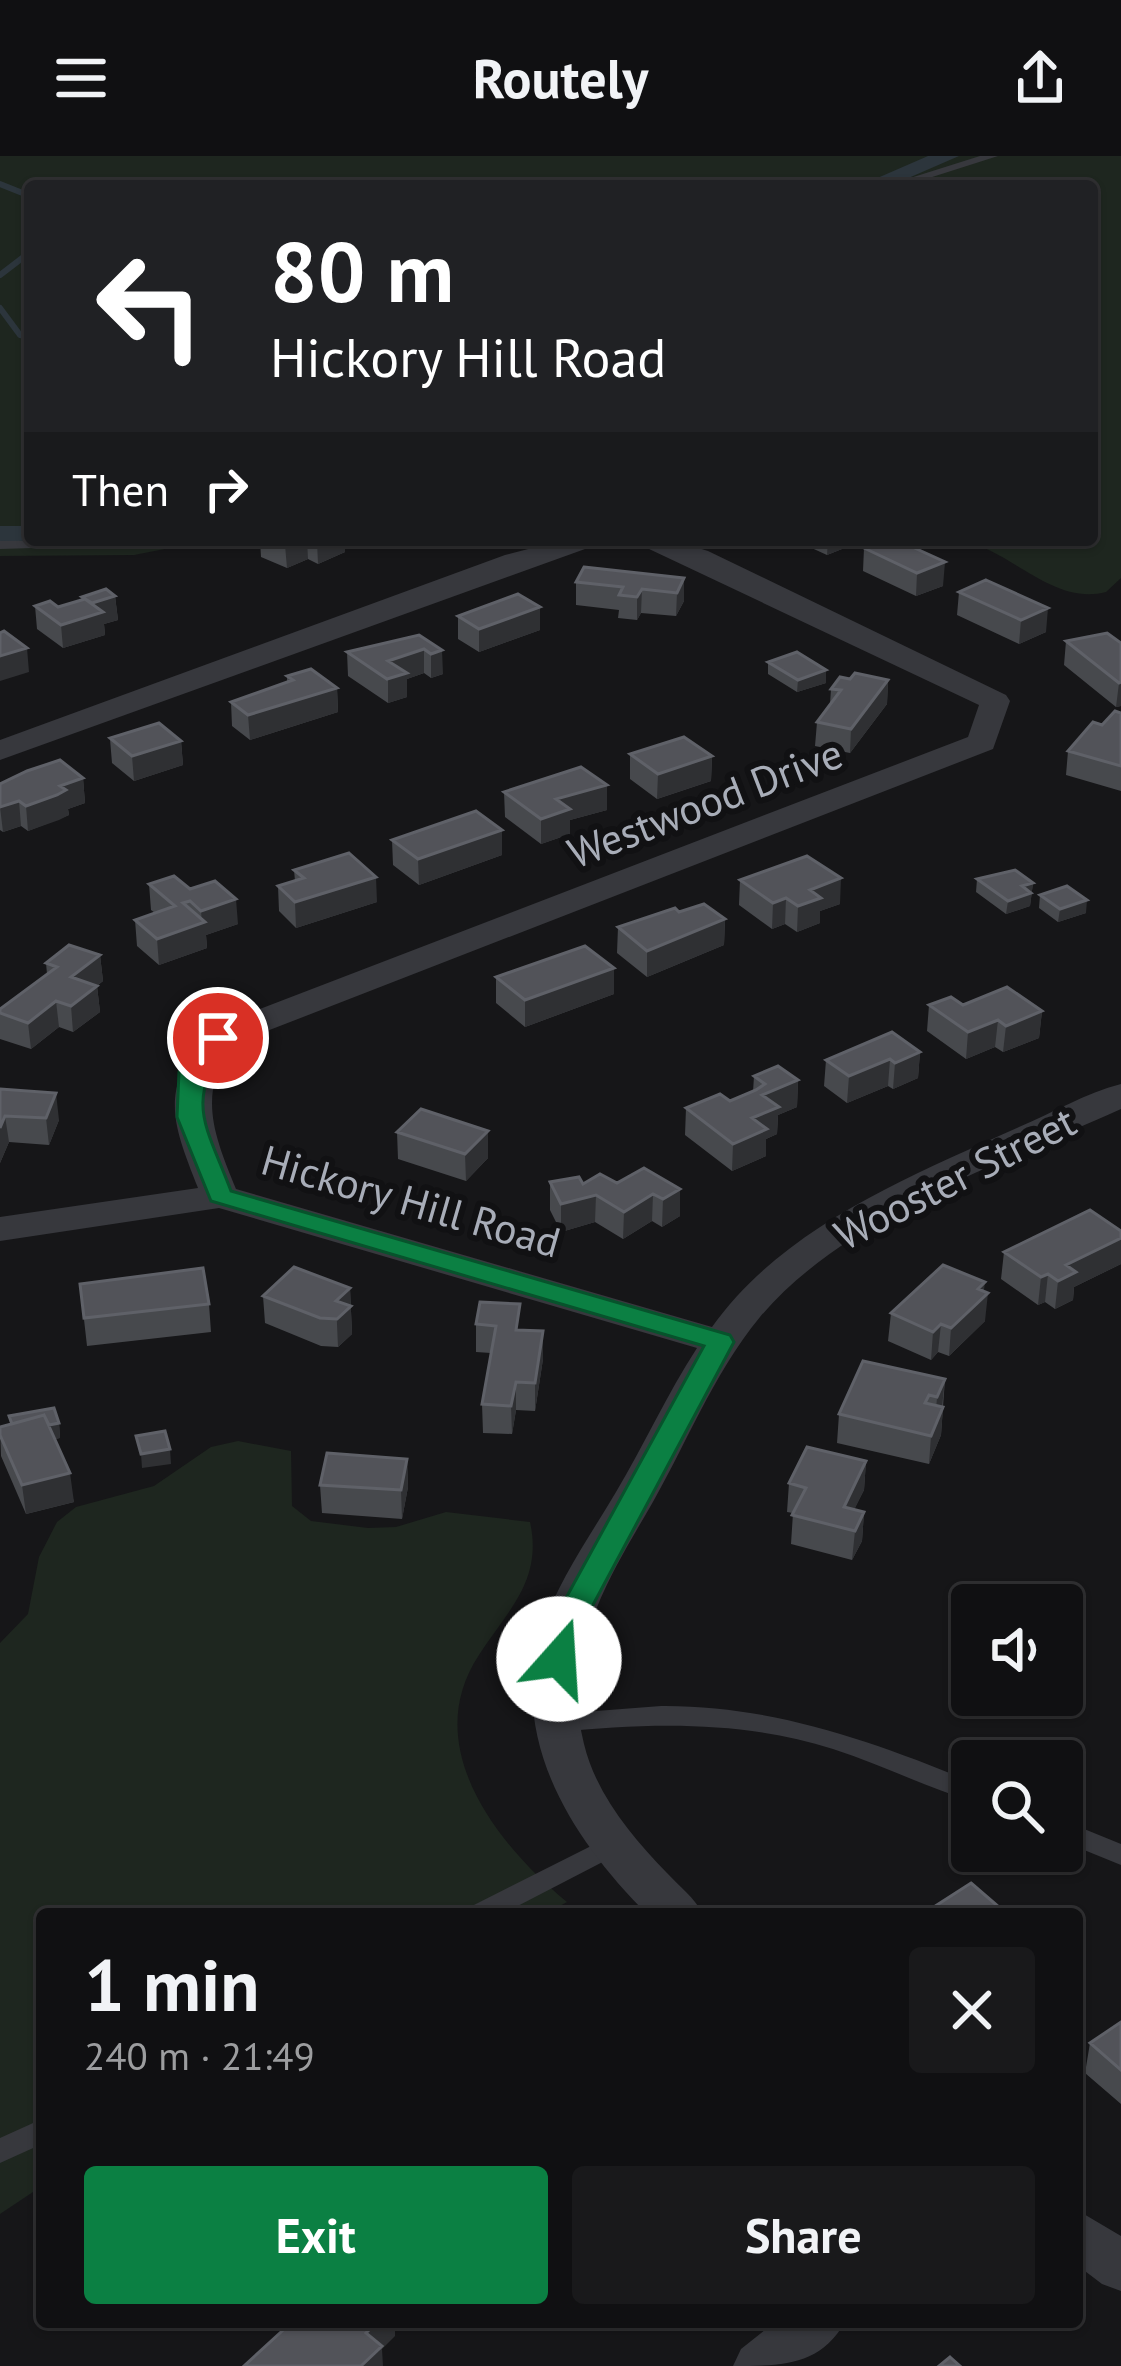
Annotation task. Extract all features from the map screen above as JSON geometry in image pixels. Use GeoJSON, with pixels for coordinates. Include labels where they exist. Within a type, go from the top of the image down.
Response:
{"type":"FeatureCollection","features":[{"type":"Feature","properties":{"kind":"street"},"geometry":{"type":"LineString","coordinates":[[0,752],[515,562],[574,546]]}},
{"type":"Feature","properties":{"kind":"street","name":"Westwood Drive"},"geometry":{"type":"LineString","coordinates":[[220,1196],[190,1117],[192,1072],[218,1038],[982,742],[995,700],[698,557],[663,546]]}},
{"type":"Feature","properties":{"kind":"street","name":"Wooster Street"},"geometry":{"type":"LineString","coordinates":[[672,1908],[610,1846],[564,1763],[554,1688],[564,1629],[720,1342],[787,1269],[894,1201],[1121,1095]]}},
{"type":"Feature","properties":{"kind":"street","name":"Hickory Hill Road"},"geometry":{"type":"LineString","coordinates":[[0,1229],[220,1196],[720,1342]]}},
{"type":"Feature","properties":{"kind":"street"},"geometry":{"type":"LineString","coordinates":[[1083,2238],[1121,2268]]}},
{"type":"Feature","properties":{"kind":"street"},"geometry":{"type":"LineString","coordinates":[[761,2366],[809,2328]]}},
{"type":"Feature","properties":{"kind":"lane"},"geometry":{"type":"LineString","coordinates":[[911,180],[992,156]]}},
{"type":"Feature","properties":{"kind":"lane"},"geometry":{"type":"LineString","coordinates":[[557,1723],[697,1715],[794,1728],[951,1783]]}},
{"type":"Feature","properties":{"kind":"lane"},"geometry":{"type":"LineString","coordinates":[[1083,1839],[1121,1855]]}},
{"type":"Feature","properties":{"kind":"lane"},"geometry":{"type":"LineString","coordinates":[[490,1908],[610,1846]]}},
{"type":"Feature","properties":{"kind":"lane"},"geometry":{"type":"LineString","coordinates":[[0,2151],[36,2135]]}},
{"type":"Feature","properties":{"kind":"shaded area"},"geometry":{"type":"Polygon","coordinates":[[[0,156],[1121,156],[1121,578],[1106,592],[1068,591],[979,546],[1098,546],[1098,180],[24,180],[24,546],[180,546],[134,555],[0,556],[0,156]]]}},
{"type":"Feature","properties":{"kind":"shaded area"},"geometry":{"type":"Polygon","coordinates":[[[238,1441],[291,1451],[292,1506],[311,1521],[396,1527],[446,1512],[530,1522],[533,1543],[527,1578],[462,1690],[457,1725],[462,1759],[493,1823],[516,1853],[567,1902],[556,1908],[36,1908],[36,2190],[0,2214],[0,1643],[28,1614],[39,1557],[57,1522],[76,1507],[154,1486],[211,1447],[238,1441]]]}},
{"type":"Feature","properties":{"kind":"building"},"geometry":{"type":"Polygon","coordinates":[[[910,546],[945,562],[917,573],[864,548],[910,546]]]}},
{"type":"Feature","properties":{"kind":"building"},"geometry":{"type":"Polygon","coordinates":[[[584,567],[684,578],[677,593],[642,589],[637,597],[619,595],[623,587],[576,582],[584,567]]]}},
{"type":"Feature","properties":{"kind":"building"},"geometry":{"type":"Polygon","coordinates":[[[986,580],[1048,608],[1021,620],[959,592],[986,580]]]}},
{"type":"Feature","properties":{"kind":"building"},"geometry":{"type":"Polygon","coordinates":[[[106,589],[115,596],[92,603],[82,597],[106,589]]]}},
{"type":"Feature","properties":{"kind":"building"},"geometry":{"type":"Polygon","coordinates":[[[518,594],[540,607],[479,629],[458,616],[518,594]]]}},
{"type":"Feature","properties":{"kind":"building"},"geometry":{"type":"Polygon","coordinates":[[[85,599],[103,612],[61,625],[35,606],[50,601],[58,607],[85,599]]]}},
{"type":"Feature","properties":{"kind":"building"},"geometry":{"type":"Polygon","coordinates":[[[4,631],[27,648],[0,656],[0,633],[4,631]]]}},
{"type":"Feature","properties":{"kind":"building"},"geometry":{"type":"Polygon","coordinates":[[[1107,633],[1121,643],[1119,683],[1066,641],[1107,633]]]}},
{"type":"Feature","properties":{"kind":"building"},"geometry":{"type":"Polygon","coordinates":[[[419,635],[442,650],[431,654],[424,649],[388,661],[407,673],[387,679],[347,652],[419,635]]]}},
{"type":"Feature","properties":{"kind":"building"},"geometry":{"type":"Polygon","coordinates":[[[797,652],[826,670],[798,680],[768,662],[797,652]]]}},
{"type":"Feature","properties":{"kind":"building"},"geometry":{"type":"Polygon","coordinates":[[[311,669],[337,688],[248,715],[231,702],[293,680],[287,676],[311,669]]]}},
{"type":"Feature","properties":{"kind":"building"},"geometry":{"type":"Polygon","coordinates":[[[855,673],[888,680],[851,729],[817,722],[841,690],[831,689],[840,677],[850,679],[855,673]]]}},
{"type":"Feature","properties":{"kind":"building"},"geometry":{"type":"Polygon","coordinates":[[[1115,711],[1121,713],[1121,766],[1068,751],[1093,722],[1102,725],[1115,711]]]}},
{"type":"Feature","properties":{"kind":"building"},"geometry":{"type":"Polygon","coordinates":[[[159,723],[181,741],[132,756],[110,738],[159,723]]]}},
{"type":"Feature","properties":{"kind":"building"},"geometry":{"type":"Polygon","coordinates":[[[684,737],[712,756],[658,774],[630,754],[684,737]]]}},
{"type":"Feature","properties":{"kind":"building"},"geometry":{"type":"Polygon","coordinates":[[[60,760],[83,778],[60,786],[66,790],[57,795],[26,806],[19,801],[0,807],[0,784],[60,760]]]}},
{"type":"Feature","properties":{"kind":"building"},"geometry":{"type":"Polygon","coordinates":[[[581,767],[607,785],[556,799],[570,809],[541,819],[504,792],[581,767]]]}},
{"type":"Feature","properties":{"kind":"building"},"geometry":{"type":"Polygon","coordinates":[[[476,811],[502,830],[418,859],[392,840],[476,811]]]}},
{"type":"Feature","properties":{"kind":"building"},"geometry":{"type":"Polygon","coordinates":[[[349,853],[376,877],[295,902],[278,886],[304,878],[294,870],[349,853]]]}},
{"type":"Feature","properties":{"kind":"building"},"geometry":{"type":"Polygon","coordinates":[[[807,856],[841,878],[810,890],[821,898],[798,906],[786,898],[773,903],[740,880],[807,856]]]}},
{"type":"Feature","properties":{"kind":"building"},"geometry":{"type":"Polygon","coordinates":[[[1015,870],[1033,883],[1022,886],[1031,893],[1008,901],[977,879],[1015,870]]]}},
{"type":"Feature","properties":{"kind":"building"},"geometry":{"type":"Polygon","coordinates":[[[174,876],[190,889],[215,881],[236,899],[201,911],[190,901],[183,903],[205,922],[157,939],[135,920],[175,906],[149,884],[174,876]]]}},
{"type":"Feature","properties":{"kind":"building"},"geometry":{"type":"Polygon","coordinates":[[[1067,886],[1087,900],[1060,909],[1040,895],[1067,886]]]}},
{"type":"Feature","properties":{"kind":"building"},"geometry":{"type":"Polygon","coordinates":[[[704,904],[725,919],[647,951],[618,927],[675,908],[679,912],[704,904]]]}},
{"type":"Feature","properties":{"kind":"building"},"geometry":{"type":"Polygon","coordinates":[[[69,945],[100,955],[71,977],[97,986],[71,1006],[56,1001],[28,1023],[0,1013],[57,967],[46,963],[69,945]]]}},
{"type":"Feature","properties":{"kind":"building"},"geometry":{"type":"Polygon","coordinates":[[[585,946],[614,968],[525,1000],[496,977],[585,946]]]}},
{"type":"Feature","properties":{"kind":"building"},"geometry":{"type":"Polygon","coordinates":[[[1007,987],[1042,1011],[1006,1026],[998,1020],[968,1032],[929,1005],[951,997],[963,1005],[1007,987]]]}},
{"type":"Feature","properties":{"kind":"building"},"geometry":{"type":"Polygon","coordinates":[[[892,1032],[920,1052],[849,1076],[826,1060],[892,1032]]]}},
{"type":"Feature","properties":{"kind":"building"},"geometry":{"type":"Polygon","coordinates":[[[778,1066],[798,1080],[762,1095],[779,1107],[752,1118],[767,1129],[733,1144],[686,1108],[720,1094],[730,1101],[756,1090],[765,1084],[754,1076],[778,1066]]]}},
{"type":"Feature","properties":{"kind":"building"},"geometry":{"type":"Polygon","coordinates":[[[0,1089],[56,1093],[46,1118],[5,1116],[0,1128],[0,1089]]]}},
{"type":"Feature","properties":{"kind":"building"},"geometry":{"type":"Polygon","coordinates":[[[421,1109],[488,1131],[465,1154],[397,1132],[421,1109]]]}},
{"type":"Feature","properties":{"kind":"building"},"geometry":{"type":"Polygon","coordinates":[[[644,1168],[680,1189],[663,1199],[653,1194],[624,1212],[596,1195],[561,1204],[550,1182],[579,1177],[583,1184],[600,1174],[617,1183],[644,1168]]]}},
{"type":"Feature","properties":{"kind":"building"},"geometry":{"type":"Polygon","coordinates":[[[1090,1210],[1121,1231],[1121,1238],[1066,1265],[1076,1272],[1058,1281],[1048,1274],[1041,1277],[1004,1252],[1090,1210]]]}},
{"type":"Feature","properties":{"kind":"building"},"geometry":{"type":"Polygon","coordinates":[[[943,1265],[985,1282],[978,1289],[988,1293],[951,1328],[941,1324],[933,1332],[891,1313],[943,1265]]]}},
{"type":"Feature","properties":{"kind":"building"},"geometry":{"type":"Polygon","coordinates":[[[294,1267],[350,1288],[336,1301],[351,1306],[337,1319],[320,1318],[263,1296],[294,1267]]]}},
{"type":"Feature","properties":{"kind":"building"},"geometry":{"type":"Polygon","coordinates":[[[203,1268],[209,1304],[84,1318],[80,1284],[203,1268]]]}},
{"type":"Feature","properties":{"kind":"building"},"geometry":{"type":"Polygon","coordinates":[[[480,1302],[520,1304],[516,1330],[543,1331],[535,1383],[516,1382],[511,1406],[482,1404],[496,1326],[476,1324],[480,1302]]]}},
{"type":"Feature","properties":{"kind":"building"},"geometry":{"type":"Polygon","coordinates":[[[863,1361],[945,1379],[937,1397],[929,1395],[925,1403],[943,1407],[931,1436],[839,1414],[863,1361]]]}},
{"type":"Feature","properties":{"kind":"building"},"geometry":{"type":"Polygon","coordinates":[[[54,1408],[59,1423],[49,1425],[44,1415],[12,1424],[9,1416],[54,1408]]]}},
{"type":"Feature","properties":{"kind":"building"},"geometry":{"type":"Polygon","coordinates":[[[44,1415],[70,1473],[22,1485],[0,1427],[44,1415]]]}},
{"type":"Feature","properties":{"kind":"building"},"geometry":{"type":"Polygon","coordinates":[[[165,1431],[170,1449],[141,1454],[136,1436],[165,1431]]]}},
{"type":"Feature","properties":{"kind":"building"},"geometry":{"type":"Polygon","coordinates":[[[807,1447],[866,1461],[844,1507],[864,1512],[855,1531],[792,1515],[806,1488],[789,1483],[807,1447]]]}},
{"type":"Feature","properties":{"kind":"building"},"geometry":{"type":"Polygon","coordinates":[[[327,1453],[407,1459],[401,1490],[320,1485],[327,1453]]]}},
{"type":"Feature","properties":{"kind":"building"},"geometry":{"type":"Polygon","coordinates":[[[971,1883],[1000,1908],[932,1908],[971,1883]]]}},
{"type":"Feature","properties":{"kind":"building"},"geometry":{"type":"Polygon","coordinates":[[[1121,2022],[1121,2070],[1090,2043],[1121,2022]]]}},
{"type":"Feature","properties":{"kind":"building"},"geometry":{"type":"Polygon","coordinates":[[[285,2328],[371,2328],[366,2333],[382,2346],[361,2366],[244,2366],[285,2328]]]}},
{"type":"Feature","properties":{"kind":"building"},"geometry":{"type":"Polygon","coordinates":[[[950,2357],[960,2366],[939,2366],[950,2357]]]}},
{"type":"Feature","properties":{"kind":"waterway"},"geometry":{"type":"LineString","coordinates":[[886,180],[948,156]]}},
{"type":"Feature","properties":{"kind":"waterway"},"geometry":{"type":"LineString","coordinates":[[0,184],[24,194]]}},
{"type":"Feature","properties":{"kind":"waterway"},"geometry":{"type":"LineString","coordinates":[[0,275],[24,257]]}},
{"type":"Feature","properties":{"kind":"waterway"},"geometry":{"type":"LineString","coordinates":[[0,308],[24,336]]}},
{"type":"Feature","properties":{"kind":"waterway"},"geometry":{"type":"LineString","coordinates":[[0,534],[24,534]]}},
{"type":"Feature","properties":{"kind":"route"},"geometry":{"type":"LineString","coordinates":[[218,1038],[192,1072],[190,1117],[220,1196],[720,1342],[564,1629],[559,1659]]}}]}
